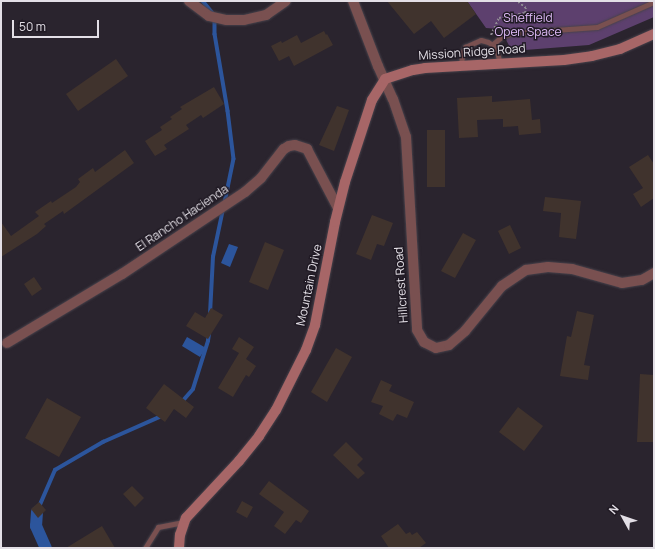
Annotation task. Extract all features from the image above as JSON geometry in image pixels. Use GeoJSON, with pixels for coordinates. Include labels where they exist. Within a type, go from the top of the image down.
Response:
{"type":"FeatureCollection","features":[{"type":"Feature","properties":{"kind":"main road","name":"Mission Ridge Road"},"geometry":{"type":"LineString","coordinates":[[385,79],[413,70],[564,60],[592,56],[620,49],[654,34]]}},
{"type":"Feature","properties":{"kind":"main road","name":"Mountain Drive"},"geometry":{"type":"LineString","coordinates":[[179,548],[180,535],[184,522],[239,461],[259,436],[276,410],[295,373],[315,325],[338,208],[345,182],[372,100],[385,79]]}},
{"type":"Feature","properties":{"kind":"street"},"geometry":{"type":"LineString","coordinates":[[189,1],[209,16],[227,20],[244,20],[266,15],[286,1]]}},
{"type":"Feature","properties":{"kind":"street"},"geometry":{"type":"LineString","coordinates":[[354,1],[378,66],[385,79]]}},
{"type":"Feature","properties":{"kind":"street","name":"Hillcrest Road"},"geometry":{"type":"LineString","coordinates":[[385,79],[406,137],[417,330],[424,342],[436,348],[449,345],[465,331],[502,286],[526,270],[548,267],[572,269],[622,283],[642,280],[654,273]]}},
{"type":"Feature","properties":{"kind":"street","name":"El Rancho Hacienda"},"geometry":{"type":"LineString","coordinates":[[7,343],[122,274],[245,192],[261,178],[284,149],[289,146],[295,145],[307,149],[338,208]]}},
{"type":"Feature","properties":{"kind":"lane"},"geometry":{"type":"LineString","coordinates":[[490,43],[512,33],[597,27],[654,2]]}},
{"type":"Feature","properties":{"kind":"lane"},"geometry":{"type":"LineString","coordinates":[[461,66],[462,54],[467,46],[477,41],[490,43],[498,50],[500,64]]}},
{"type":"Feature","properties":{"kind":"lane"},"geometry":{"type":"LineString","coordinates":[[145,548],[158,527],[184,522]]}},
{"type":"Feature","properties":{"kind":"path"},"geometry":{"type":"LineString","coordinates":[[490,43],[499,18],[525,13],[526,8],[517,1]]}},
{"type":"Feature","properties":{"kind":"green space","name":"Sheffield Open Space"},"geometry":{"type":"Polygon","coordinates":[[[467,1],[654,1],[654,17],[589,45],[512,51],[500,29],[486,28],[467,1]]]}},
{"type":"Feature","properties":{"kind":"water"},"geometry":{"type":"Polygon","coordinates":[[[229,244],[238,247],[230,267],[221,263],[229,244]]]}},
{"type":"Feature","properties":{"kind":"water"},"geometry":{"type":"Polygon","coordinates":[[[187,337],[206,348],[200,357],[182,346],[187,337]]]}},
{"type":"Feature","properties":{"kind":"building"},"geometry":{"type":"Polygon","coordinates":[[[387,1],[467,1],[476,14],[444,38],[431,21],[414,34],[387,1]]]}},
{"type":"Feature","properties":{"kind":"building"},"geometry":{"type":"Polygon","coordinates":[[[324,31],[333,45],[294,66],[289,56],[279,61],[271,46],[281,41],[282,43],[297,35],[301,43],[324,31]]]}},
{"type":"Feature","properties":{"kind":"building"},"geometry":{"type":"Polygon","coordinates":[[[116,59],[128,76],[78,111],[66,94],[116,59]]]}},
{"type":"Feature","properties":{"kind":"building"},"geometry":{"type":"Polygon","coordinates":[[[214,87],[224,104],[203,118],[201,115],[186,125],[189,129],[164,145],[167,149],[155,156],[145,141],[162,130],[160,127],[172,119],[170,117],[182,109],[180,107],[214,87]]]}},
{"type":"Feature","properties":{"kind":"building"},"geometry":{"type":"Polygon","coordinates":[[[492,96],[492,102],[530,99],[532,120],[540,119],[541,133],[519,135],[518,126],[503,127],[503,119],[477,120],[478,137],[459,138],[457,98],[492,96]]]}},
{"type":"Feature","properties":{"kind":"building"},"geometry":{"type":"Polygon","coordinates":[[[337,106],[349,110],[334,151],[319,145],[337,106]]]}},
{"type":"Feature","properties":{"kind":"building"},"geometry":{"type":"Polygon","coordinates":[[[427,130],[445,130],[445,187],[427,187],[427,130]]]}},
{"type":"Feature","properties":{"kind":"building"},"geometry":{"type":"Polygon","coordinates":[[[125,150],[134,163],[64,214],[63,211],[44,224],[46,226],[37,234],[1,257],[1,222],[11,236],[39,216],[35,212],[76,187],[80,182],[78,179],[93,168],[95,172],[125,150]]]}},
{"type":"Feature","properties":{"kind":"building"},"geometry":{"type":"Polygon","coordinates":[[[648,155],[654,164],[654,198],[641,207],[633,194],[643,188],[629,167],[648,155]]]}},
{"type":"Feature","properties":{"kind":"building"},"geometry":{"type":"Polygon","coordinates":[[[545,197],[581,201],[576,239],[559,237],[561,213],[543,211],[545,197]]]}},
{"type":"Feature","properties":{"kind":"building"},"geometry":{"type":"Polygon","coordinates":[[[372,215],[393,223],[384,246],[377,244],[371,260],[356,254],[372,215]]]}},
{"type":"Feature","properties":{"kind":"building"},"geometry":{"type":"Polygon","coordinates":[[[510,225],[521,248],[509,254],[498,231],[510,225]]]}},
{"type":"Feature","properties":{"kind":"building"},"geometry":{"type":"Polygon","coordinates":[[[463,233],[476,240],[455,278],[441,271],[463,233]]]}},
{"type":"Feature","properties":{"kind":"building"},"geometry":{"type":"Polygon","coordinates":[[[265,242],[284,250],[268,290],[249,282],[265,242]]]}},
{"type":"Feature","properties":{"kind":"building"},"geometry":{"type":"Polygon","coordinates":[[[34,277],[42,289],[32,296],[24,284],[34,277]]]}},
{"type":"Feature","properties":{"kind":"building"},"geometry":{"type":"Polygon","coordinates":[[[211,308],[223,315],[208,339],[186,326],[195,312],[205,318],[211,308]]]}},
{"type":"Feature","properties":{"kind":"building"},"geometry":{"type":"Polygon","coordinates":[[[577,311],[594,315],[584,365],[590,366],[588,380],[560,376],[567,336],[571,337],[577,311]]]}},
{"type":"Feature","properties":{"kind":"building"},"geometry":{"type":"Polygon","coordinates":[[[239,337],[254,347],[246,359],[256,366],[249,377],[246,375],[233,397],[218,388],[239,353],[232,349],[239,337]]]}},
{"type":"Feature","properties":{"kind":"building"},"geometry":{"type":"Polygon","coordinates":[[[336,348],[352,357],[327,402],[311,392],[336,348]]]}},
{"type":"Feature","properties":{"kind":"building"},"geometry":{"type":"Polygon","coordinates":[[[640,374],[654,375],[654,442],[637,442],[640,374]]]}},
{"type":"Feature","properties":{"kind":"building"},"geometry":{"type":"Polygon","coordinates":[[[381,380],[392,385],[389,391],[414,402],[407,418],[397,414],[393,421],[379,414],[383,406],[371,402],[381,380]]]}},
{"type":"Feature","properties":{"kind":"building"},"geometry":{"type":"Polygon","coordinates":[[[164,384],[194,407],[186,418],[174,409],[165,422],[146,408],[164,384]]]}},
{"type":"Feature","properties":{"kind":"building"},"geometry":{"type":"Polygon","coordinates":[[[47,398],[81,417],[59,457],[25,438],[47,398]]]}},
{"type":"Feature","properties":{"kind":"building"},"geometry":{"type":"Polygon","coordinates":[[[518,407],[543,426],[524,451],[499,432],[518,407]]]}},
{"type":"Feature","properties":{"kind":"building"},"geometry":{"type":"Polygon","coordinates":[[[346,442],[363,459],[357,465],[365,473],[358,479],[333,455],[346,442]]]}},
{"type":"Feature","properties":{"kind":"building"},"geometry":{"type":"Polygon","coordinates":[[[269,481],[309,511],[301,523],[296,520],[285,534],[274,526],[284,512],[259,494],[269,481]]]}},
{"type":"Feature","properties":{"kind":"building"},"geometry":{"type":"Polygon","coordinates":[[[132,486],[144,498],[135,507],[123,494],[132,486]]]}},
{"type":"Feature","properties":{"kind":"building"},"geometry":{"type":"Polygon","coordinates":[[[242,501],[253,507],[247,518],[236,512],[242,501]]]}},
{"type":"Feature","properties":{"kind":"building"},"geometry":{"type":"Polygon","coordinates":[[[39,502],[46,510],[38,518],[31,509],[39,502]]]}},
{"type":"Feature","properties":{"kind":"building"},"geometry":{"type":"Polygon","coordinates":[[[398,524],[406,534],[410,532],[412,535],[417,532],[426,543],[419,548],[389,548],[381,536],[398,524]]]}},
{"type":"Feature","properties":{"kind":"building"},"geometry":{"type":"Polygon","coordinates":[[[102,526],[115,548],[66,548],[102,526]]]}},
{"type":"Feature","properties":{"kind":"waterway"},"geometry":{"type":"LineString","coordinates":[[203,1],[215,16],[215,34],[228,111],[234,159],[225,203]]}},
{"type":"Feature","properties":{"kind":"waterway"},"geometry":{"type":"LineString","coordinates":[[210,314],[213,257],[223,209]]}},
{"type":"Feature","properties":{"kind":"waterway"},"geometry":{"type":"LineString","coordinates":[[181,403],[193,389],[209,334]]}},
{"type":"Feature","properties":{"kind":"waterway"},"geometry":{"type":"LineString","coordinates":[[39,507],[55,470],[103,442],[162,416]]}},
{"type":"Feature","properties":{"kind":"waterway"},"geometry":{"type":"LineString","coordinates":[[37,512],[36,526],[46,548]]}}]}
